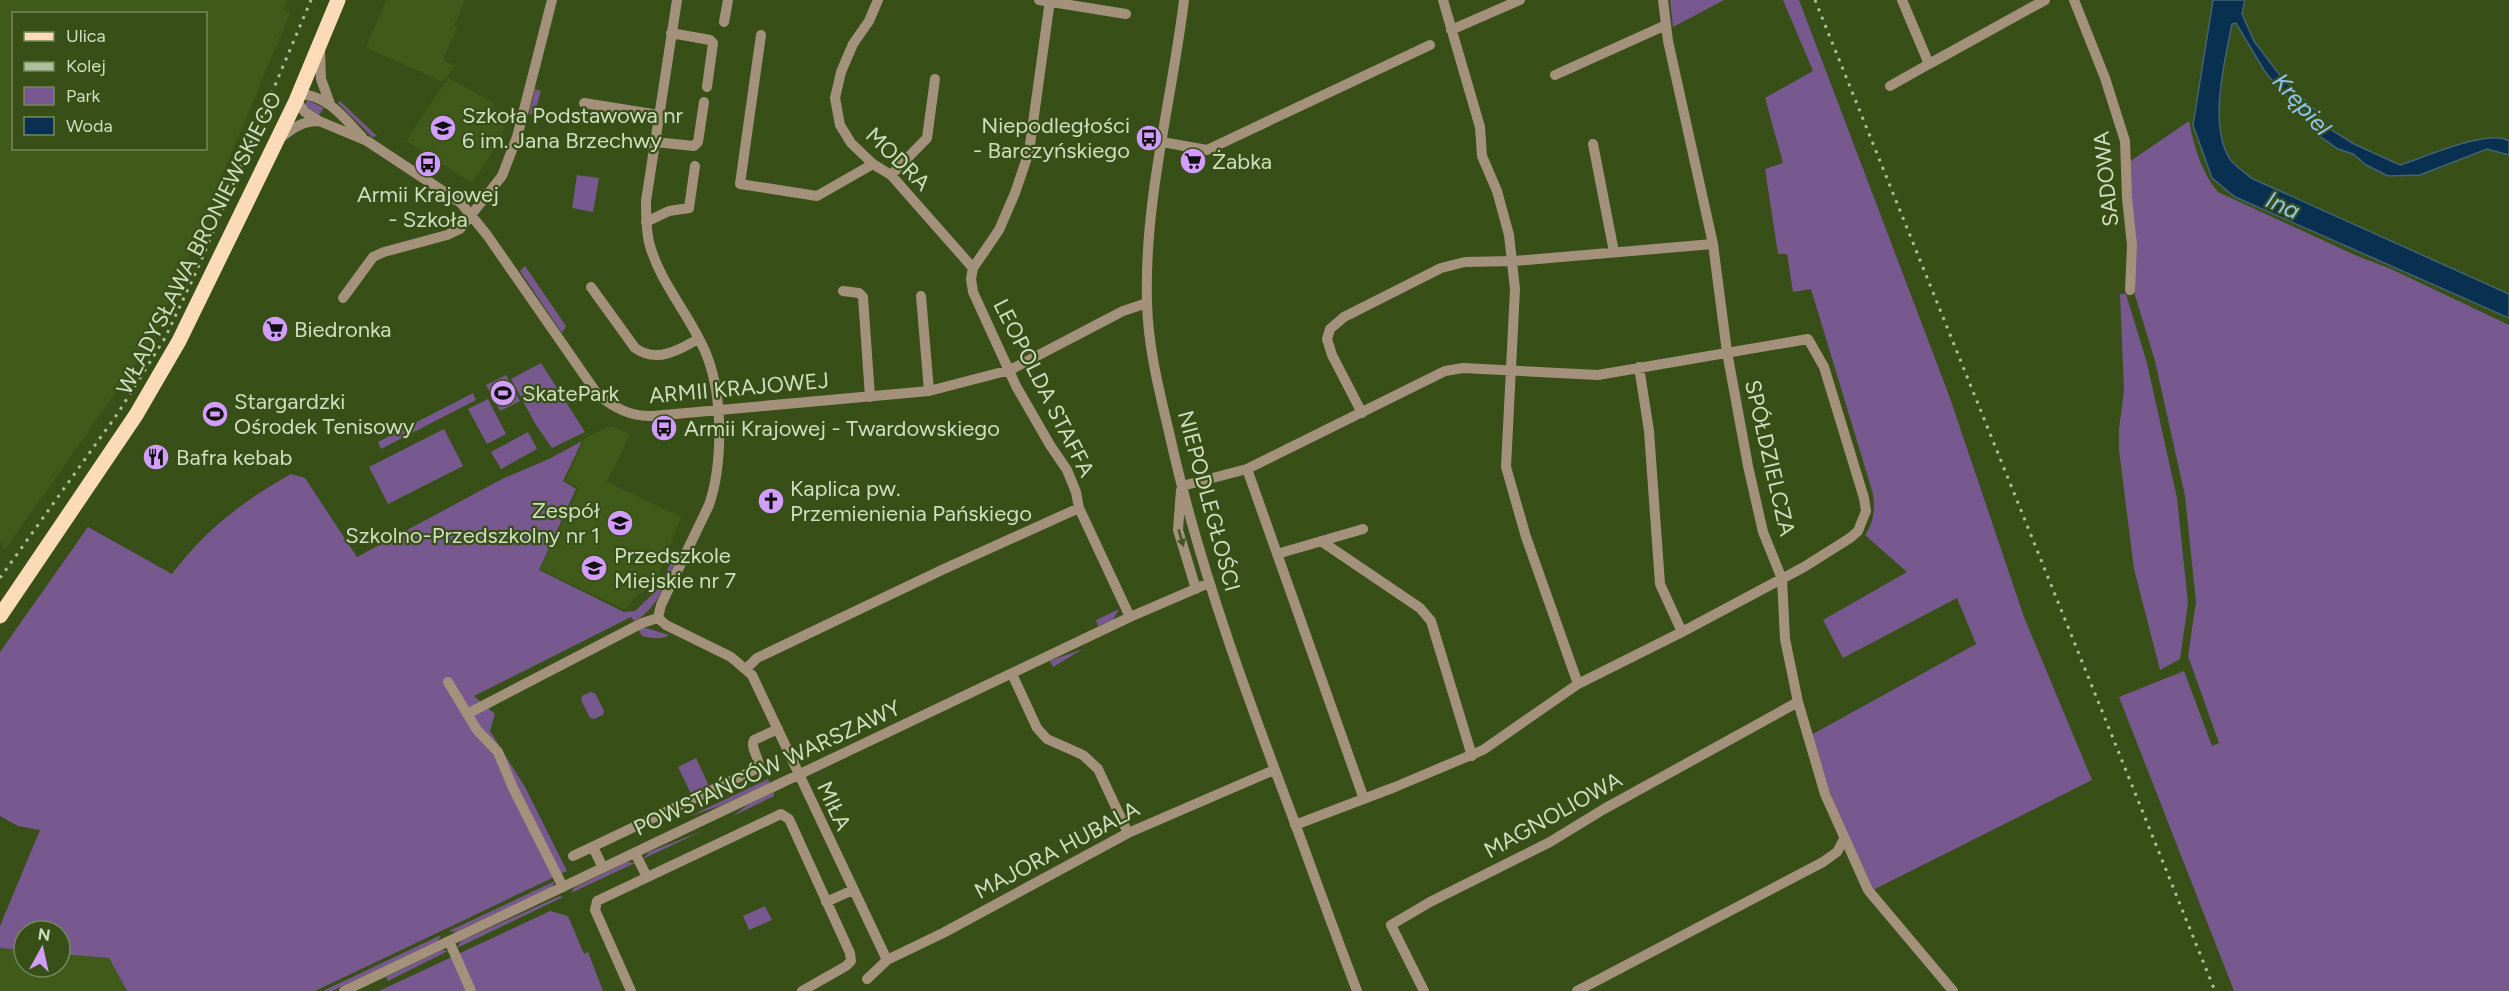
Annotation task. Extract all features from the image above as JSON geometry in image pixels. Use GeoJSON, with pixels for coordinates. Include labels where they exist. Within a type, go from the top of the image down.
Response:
{"type":"FeatureCollection","features":[{"type":"Feature","properties":{"kind":"main road","name":"WŁADYSŁAWA BRONIEWSKIEGO"},"geometry":{"type":"LineString","coordinates":[[0,616],[136,415],[179,342],[298,98],[338,0]]}},
{"type":"Feature","properties":{"kind":"street"},"geometry":{"type":"LineString","coordinates":[[343,298],[373,257],[384,252],[447,236],[460,229],[502,176],[510,157],[552,0]]}},
{"type":"Feature","properties":{"kind":"street"},"geometry":{"type":"LineString","coordinates":[[658,618],[661,604],[714,491],[717,463],[718,411],[713,376],[707,356],[658,266],[650,244],[646,222],[646,201],[676,0]]}},
{"type":"Feature","properties":{"kind":"street"},"geometry":{"type":"LineString","coordinates":[[724,21],[728,0]]}},
{"type":"Feature","properties":{"kind":"street","name":"MODRA"},"geometry":{"type":"LineString","coordinates":[[878,0],[869,21],[853,44],[841,72],[835,98],[840,125],[851,143],[873,164],[891,175],[974,268]]}},
{"type":"Feature","properties":{"kind":"street","name":"NIEPODLEGŁOŚCI"},"geometry":{"type":"LineString","coordinates":[[1184,0],[1147,255],[1147,303],[1155,375],[1209,583],[1274,770],[1357,991]]}},
{"type":"Feature","properties":{"kind":"street"},"geometry":{"type":"LineString","coordinates":[[1443,0],[1480,127],[1482,156],[1497,190],[1514,261],[1515,289],[1506,467],[1526,537],[1578,684]]}},
{"type":"Feature","properties":{"kind":"street"},"geometry":{"type":"LineString","coordinates":[[1451,30],[1520,0]]}},
{"type":"Feature","properties":{"kind":"street","name":"SPÓŁDZIELCZA"},"geometry":{"type":"LineString","coordinates":[[1663,0],[1665,25],[1713,244],[1727,352],[1753,488],[1763,532],[1782,579],[1785,639],[1798,702],[1825,794],[1868,890],[1953,991]]}},
{"type":"Feature","properties":{"kind":"street"},"geometry":{"type":"LineString","coordinates":[[1902,0],[1929,64]]}},
{"type":"Feature","properties":{"kind":"street"},"geometry":{"type":"LineString","coordinates":[[1890,86],[2044,0]]}},
{"type":"Feature","properties":{"kind":"street","name":"SADOWA"},"geometry":{"type":"LineString","coordinates":[[2074,0],[2105,78],[2125,141],[2127,198],[2132,245],[2130,290]]}},
{"type":"Feature","properties":{"kind":"street"},"geometry":{"type":"LineString","coordinates":[[974,268],[999,230],[1029,152],[1046,1],[1126,14]]}},
{"type":"Feature","properties":{"kind":"street"},"geometry":{"type":"LineString","coordinates":[[1555,75],[1665,25]]}},
{"type":"Feature","properties":{"kind":"street"},"geometry":{"type":"LineString","coordinates":[[671,33],[710,40],[713,44],[706,87]]}},
{"type":"Feature","properties":{"kind":"street"},"geometry":{"type":"LineString","coordinates":[[761,35],[740,184],[817,196],[873,164]]}},
{"type":"Feature","properties":{"kind":"street"},"geometry":{"type":"LineString","coordinates":[[1162,142],[1207,150],[1430,45]]}},
{"type":"Feature","properties":{"kind":"street","name":"ARMII KRAJOWEJ"},"geometry":{"type":"LineString","coordinates":[[320,47],[321,79],[330,104]]}},
{"type":"Feature","properties":{"kind":"street"},"geometry":{"type":"LineString","coordinates":[[891,175],[927,138],[935,79]]}},
{"type":"Feature","properties":{"kind":"street","name":"ARMII KRAJOWEJ"},"geometry":{"type":"LineString","coordinates":[[367,141],[330,104],[319,98],[298,98],[305,112],[319,121],[367,141],[461,203],[487,235],[598,395],[621,410],[638,416],[718,411],[929,391],[1010,370],[1123,311],[1147,303]]}},
{"type":"Feature","properties":{"kind":"street"},"geometry":{"type":"LineString","coordinates":[[655,142],[694,146],[698,142],[704,102]]}},
{"type":"Feature","properties":{"kind":"street"},"geometry":{"type":"LineString","coordinates":[[584,103],[659,115]]}},
{"type":"Feature","properties":{"kind":"street"},"geometry":{"type":"LineString","coordinates":[[278,140],[294,127],[309,121],[319,121]]}},
{"type":"Feature","properties":{"kind":"street"},"geometry":{"type":"LineString","coordinates":[[1593,144],[1614,252]]}},
{"type":"Feature","properties":{"kind":"street"},"geometry":{"type":"LineString","coordinates":[[646,222],[669,211],[689,208],[695,166]]}},
{"type":"Feature","properties":{"kind":"street"},"geometry":{"type":"LineString","coordinates":[[1362,413],[1332,355],[1327,339],[1330,329],[1344,316],[1440,268],[1465,262],[1514,261],[1713,244]]}},
{"type":"Feature","properties":{"kind":"street","name":"LEOPOLDA STAFFA"},"geometry":{"type":"LineString","coordinates":[[974,268],[971,279],[973,292],[1010,370],[1050,445],[1067,470],[1076,492],[1079,508],[1130,617]]}},
{"type":"Feature","properties":{"kind":"street"},"geometry":{"type":"LineString","coordinates":[[591,287],[635,348],[644,355],[662,356],[698,339]]}},
{"type":"Feature","properties":{"kind":"street"},"geometry":{"type":"LineString","coordinates":[[843,291],[859,293],[863,297],[870,397]]}},
{"type":"Feature","properties":{"kind":"street"},"geometry":{"type":"LineString","coordinates":[[921,296],[929,391]]}},
{"type":"Feature","properties":{"kind":"street"},"geometry":{"type":"LineString","coordinates":[[1196,589],[1178,530],[1182,486],[1247,469],[1445,371],[1473,367],[1554,374],[1598,375],[1808,339],[1824,367],[1859,478],[1866,511],[1862,523],[1850,538],[1782,579],[1578,684],[1472,756],[1295,825]]}},
{"type":"Feature","properties":{"kind":"street"},"geometry":{"type":"LineString","coordinates":[[1639,367],[1648,431],[1660,584],[1682,632]]}},
{"type":"Feature","properties":{"kind":"street"},"geometry":{"type":"LineString","coordinates":[[1247,469],[1364,799]]}},
{"type":"Feature","properties":{"kind":"street"},"geometry":{"type":"LineString","coordinates":[[658,618],[672,629],[731,657],[746,669],[757,658],[1079,508]]}},
{"type":"Feature","properties":{"kind":"street"},"geometry":{"type":"LineString","coordinates":[[1277,554],[1362,528]]}},
{"type":"Feature","properties":{"kind":"street"},"geometry":{"type":"LineString","coordinates":[[1321,541],[1420,608],[1431,621],[1472,756]]}},
{"type":"Feature","properties":{"kind":"street","name":"POWSTAŃCÓW WARSZAWY"},"geometry":{"type":"LineString","coordinates":[[344,991],[1130,617],[1209,583]]}},
{"type":"Feature","properties":{"kind":"street"},"geometry":{"type":"LineString","coordinates":[[467,714],[642,623],[658,618]]}},
{"type":"Feature","properties":{"kind":"street","name":"MIŁA"},"geometry":{"type":"LineString","coordinates":[[746,669],[759,688],[887,960]]}},
{"type":"Feature","properties":{"kind":"street"},"geometry":{"type":"LineString","coordinates":[[1012,674],[1037,728],[1047,739],[1083,755],[1098,769],[1128,833]]}},
{"type":"Feature","properties":{"kind":"street"},"geometry":{"type":"LineString","coordinates":[[448,682],[477,730],[498,752],[513,788],[563,887]]}},
{"type":"Feature","properties":{"kind":"street","name":"MAGNOLIOWA"},"geometry":{"type":"LineString","coordinates":[[1424,991],[1390,925],[1430,902],[1550,842],[1604,809],[1798,702]]}},
{"type":"Feature","properties":{"kind":"street"},"geometry":{"type":"LineString","coordinates":[[573,856],[754,770],[759,766],[752,746],[754,740],[778,729]]}},
{"type":"Feature","properties":{"kind":"street","name":"MAJORA HUBALA"},"geometry":{"type":"LineString","coordinates":[[867,979],[887,960],[943,933],[1128,833],[1274,770]]}},
{"type":"Feature","properties":{"kind":"street"},"geometry":{"type":"LineString","coordinates":[[631,991],[595,910],[601,898],[781,814],[789,819],[849,948],[851,961],[802,991]]}},
{"type":"Feature","properties":{"kind":"street"},"geometry":{"type":"LineString","coordinates":[[1577,991],[1823,862],[1837,852],[1844,839]]}},
{"type":"Feature","properties":{"kind":"street"},"geometry":{"type":"LineString","coordinates":[[593,847],[603,868]]}},
{"type":"Feature","properties":{"kind":"street"},"geometry":{"type":"LineString","coordinates":[[634,853],[647,877]]}},
{"type":"Feature","properties":{"kind":"street"},"geometry":{"type":"LineString","coordinates":[[826,902],[853,890]]}},
{"type":"Feature","properties":{"kind":"street"},"geometry":{"type":"LineString","coordinates":[[449,941],[471,991]]}},
{"type":"Feature","properties":{"kind":"shaded area"},"geometry":{"type":"Polygon","coordinates":[[[0,0],[287,0],[283,9],[290,13],[154,338],[5,550],[0,540],[0,0]]]}},
{"type":"Feature","properties":{"kind":"shaded area"},"geometry":{"type":"Polygon","coordinates":[[[386,0],[465,0],[443,60],[455,66],[443,82],[366,48],[386,0]]]}},
{"type":"Feature","properties":{"kind":"shaded area"},"geometry":{"type":"Polygon","coordinates":[[[448,78],[494,103],[487,116],[505,127],[501,139],[472,183],[406,141],[448,78]]]}},
{"type":"Feature","properties":{"kind":"shaded area","name":"Zespół Szkolno-Przedszkolny nr 1"},"geometry":{"type":"Polygon","coordinates":[[[610,426],[630,434],[607,482],[681,517],[655,584],[634,598],[625,610],[540,569],[579,488],[565,481],[585,438],[610,426]]]}},
{"type":"Feature","properties":{"kind":"shaded area"},"geometry":{"type":"Polygon","coordinates":[[[0,948],[12,949],[12,979],[72,979],[72,955],[109,958],[127,991],[0,991],[0,948]]]}},
{"type":"Feature","properties":{"kind":"green space"},"geometry":{"type":"Polygon","coordinates":[[[1670,0],[1724,0],[1673,27],[1670,0]]]}},
{"type":"Feature","properties":{"kind":"green space"},"geometry":{"type":"Polygon","coordinates":[[[1783,0],[1799,0],[1950,398],[2024,617],[2092,780],[1873,890],[1827,786],[1811,735],[1976,644],[1957,598],[1843,658],[1823,620],[1907,572],[1865,535],[1873,515],[1873,494],[1811,289],[1793,292],[1787,254],[1778,254],[1765,169],[1783,163],[1765,98],[1813,71],[1783,0]]]}},
{"type":"Feature","properties":{"kind":"green space"},"geometry":{"type":"Polygon","coordinates":[[[535,89],[541,91],[534,115],[529,114],[535,89]]]}},
{"type":"Feature","properties":{"kind":"green space"},"geometry":{"type":"Polygon","coordinates":[[[307,100],[324,108],[319,115],[305,105],[307,100]]]}},
{"type":"Feature","properties":{"kind":"green space"},"geometry":{"type":"Polygon","coordinates":[[[340,101],[377,136],[372,137],[338,103],[340,101]]]}},
{"type":"Feature","properties":{"kind":"green space"},"geometry":{"type":"Polygon","coordinates":[[[2189,121],[2199,158],[2218,192],[2355,255],[2391,269],[2509,325],[2509,991],[2234,991],[2119,697],[2184,671],[2212,746],[2219,743],[2188,656],[2196,602],[2185,496],[2155,361],[2134,292],[2126,164],[2189,121]]]}},
{"type":"Feature","properties":{"kind":"green space"},"geometry":{"type":"Polygon","coordinates":[[[577,175],[599,178],[593,212],[572,208],[577,175]]]}},
{"type":"Feature","properties":{"kind":"green space"},"geometry":{"type":"Polygon","coordinates":[[[525,266],[566,326],[562,333],[520,271],[525,266]]]}},
{"type":"Feature","properties":{"kind":"green space"},"geometry":{"type":"Polygon","coordinates":[[[2120,294],[2126,294],[2147,363],[2177,498],[2188,603],[2180,659],[2160,670],[2134,569],[2119,450],[2124,391],[2120,294]]]}},
{"type":"Feature","properties":{"kind":"green space"},"geometry":{"type":"Polygon","coordinates":[[[541,363],[585,432],[552,448],[536,425],[511,379],[541,363]]]}},
{"type":"Feature","properties":{"kind":"green space","name":"SkatePark"},"geometry":{"type":"Polygon","coordinates":[[[506,375],[520,401],[500,411],[486,385],[506,375]]]}},
{"type":"Feature","properties":{"kind":"green space"},"geometry":{"type":"Polygon","coordinates":[[[473,393],[476,400],[381,449],[378,442],[473,393]]]}},
{"type":"Feature","properties":{"kind":"green space"},"geometry":{"type":"Polygon","coordinates":[[[488,399],[506,434],[487,444],[468,409],[488,399]]]}},
{"type":"Feature","properties":{"kind":"green space"},"geometry":{"type":"Polygon","coordinates":[[[444,429],[463,466],[388,504],[369,467],[444,429]]]}},
{"type":"Feature","properties":{"kind":"green space"},"geometry":{"type":"Polygon","coordinates":[[[528,432],[537,449],[501,469],[491,452],[528,432]]]}},
{"type":"Feature","properties":{"kind":"green space"},"geometry":{"type":"Polygon","coordinates":[[[582,441],[563,481],[576,489],[539,570],[624,612],[635,611],[658,589],[672,560],[676,562],[660,596],[642,616],[634,621],[631,617],[474,696],[495,714],[490,731],[525,787],[567,871],[315,991],[127,991],[109,958],[72,955],[72,919],[12,919],[12,949],[0,948],[0,926],[40,830],[18,826],[0,816],[0,652],[88,527],[172,574],[211,530],[241,506],[291,474],[305,478],[357,557],[502,479],[551,458],[582,441]]]}},
{"type":"Feature","properties":{"kind":"green space"},"geometry":{"type":"Polygon","coordinates":[[[1119,609],[1113,620],[1098,626],[1096,620],[1119,609]]]}},
{"type":"Feature","properties":{"kind":"green space"},"geometry":{"type":"Polygon","coordinates":[[[643,627],[669,635],[660,638],[642,636],[638,629],[643,627]]]}},
{"type":"Feature","properties":{"kind":"green space"},"geometry":{"type":"Polygon","coordinates":[[[1083,649],[1053,667],[1050,661],[1052,660],[1083,649]]]}},
{"type":"Feature","properties":{"kind":"green space"},"geometry":{"type":"Polygon","coordinates":[[[590,692],[595,693],[604,711],[603,715],[594,719],[590,718],[581,700],[582,696],[590,692]]]}},
{"type":"Feature","properties":{"kind":"green space"},"geometry":{"type":"Polygon","coordinates":[[[696,758],[709,786],[691,794],[678,767],[696,758]]]}},
{"type":"Feature","properties":{"kind":"green space"},"geometry":{"type":"Polygon","coordinates":[[[768,779],[770,783],[720,806],[690,816],[768,779]]]}},
{"type":"Feature","properties":{"kind":"green space"},"geometry":{"type":"Polygon","coordinates":[[[774,792],[774,796],[733,816],[749,804],[774,792]]]}},
{"type":"Feature","properties":{"kind":"green space"},"geometry":{"type":"Polygon","coordinates":[[[702,831],[643,859],[649,852],[702,831]]]}},
{"type":"Feature","properties":{"kind":"green space"},"geometry":{"type":"Polygon","coordinates":[[[627,862],[635,863],[571,893],[574,888],[627,862]]]}},
{"type":"Feature","properties":{"kind":"green space"},"geometry":{"type":"Polygon","coordinates":[[[555,881],[552,887],[456,932],[449,931],[555,881]]]}},
{"type":"Feature","properties":{"kind":"green space"},"geometry":{"type":"Polygon","coordinates":[[[560,896],[563,897],[457,948],[461,941],[560,896]]]}},
{"type":"Feature","properties":{"kind":"green space"},"geometry":{"type":"Polygon","coordinates":[[[765,906],[772,920],[749,930],[743,916],[765,906]]]}},
{"type":"Feature","properties":{"kind":"green space"},"geometry":{"type":"Polygon","coordinates":[[[550,911],[568,916],[584,954],[588,952],[603,991],[379,991],[550,911]]]}},
{"type":"Feature","properties":{"kind":"green space"},"geometry":{"type":"Polygon","coordinates":[[[441,935],[438,941],[332,991],[323,991],[441,935]]]}},
{"type":"Feature","properties":{"kind":"green space"},"geometry":{"type":"Polygon","coordinates":[[[442,950],[448,951],[388,981],[386,977],[442,950]]]}},
{"type":"Feature","properties":{"kind":"water"},"geometry":{"type":"Polygon","coordinates":[[[2213,0],[2245,0],[2242,14],[2254,41],[2282,78],[2315,110],[2327,127],[2354,144],[2400,165],[2472,141],[2500,138],[2509,141],[2509,155],[2487,149],[2420,175],[2388,176],[2366,165],[2353,154],[2338,149],[2318,135],[2312,119],[2301,106],[2281,92],[2264,70],[2236,23],[2232,24],[2222,74],[2219,111],[2223,145],[2234,164],[2251,178],[2509,294],[2509,318],[2235,197],[2212,178],[2193,125],[2213,0]]]}},
{"type":"Feature","properties":{"kind":"railway"},"geometry":{"type":"LineString","coordinates":[[0,578],[118,413],[165,338],[197,270],[311,0]]}},
{"type":"Feature","properties":{"kind":"railway"},"geometry":{"type":"LineString","coordinates":[[1815,0],[2215,991]]}},
{"type":"Feature","properties":{"kind":"place","name":"Szkoła Podstawowa nr 6 im. Jana Brzechwy"},"geometry":{"type":"Point","coordinates":[443,128]}},
{"type":"Feature","properties":{"kind":"place","name":"Niepodległości - Barczyńskiego"},"geometry":{"type":"Point","coordinates":[1149,138]}},
{"type":"Feature","properties":{"kind":"place","name":"Żabka"},"geometry":{"type":"Point","coordinates":[1193,161]}},
{"type":"Feature","properties":{"kind":"place","name":"Armii Krajowej - Szkoła"},"geometry":{"type":"Point","coordinates":[428,164]}},
{"type":"Feature","properties":{"kind":"place","name":"Biedronka"},"geometry":{"type":"Point","coordinates":[275,329]}},
{"type":"Feature","properties":{"kind":"place","name":"SkatePark"},"geometry":{"type":"Point","coordinates":[503,393]}},
{"type":"Feature","properties":{"kind":"place","name":"Stargardzki Ośrodek Tenisowy"},"geometry":{"type":"Point","coordinates":[215,414]}},
{"type":"Feature","properties":{"kind":"place","name":"Armii Krajowej - Twardowskiego"},"geometry":{"type":"Point","coordinates":[664,428]}},
{"type":"Feature","properties":{"kind":"place","name":"Bafra kebab"},"geometry":{"type":"Point","coordinates":[156,457]}},
{"type":"Feature","properties":{"kind":"place","name":"Kaplica pw. Przemienienia Pańskiego"},"geometry":{"type":"Point","coordinates":[771,501]}},
{"type":"Feature","properties":{"kind":"place","name":"Zespół Szkolno-Przedszkolny nr 1"},"geometry":{"type":"Point","coordinates":[620,523]}},
{"type":"Feature","properties":{"kind":"place","name":"Przedszkole Miejskie nr 7"},"geometry":{"type":"Point","coordinates":[594,568]}},
{"type":"Feature","properties":{"kind":"water label","name":"Krępiel"},"geometry":{"type":"Point","coordinates":[2302,104]}},
{"type":"Feature","properties":{"kind":"water label","name":"Ina"},"geometry":{"type":"Point","coordinates":[2283,205]}}]}
